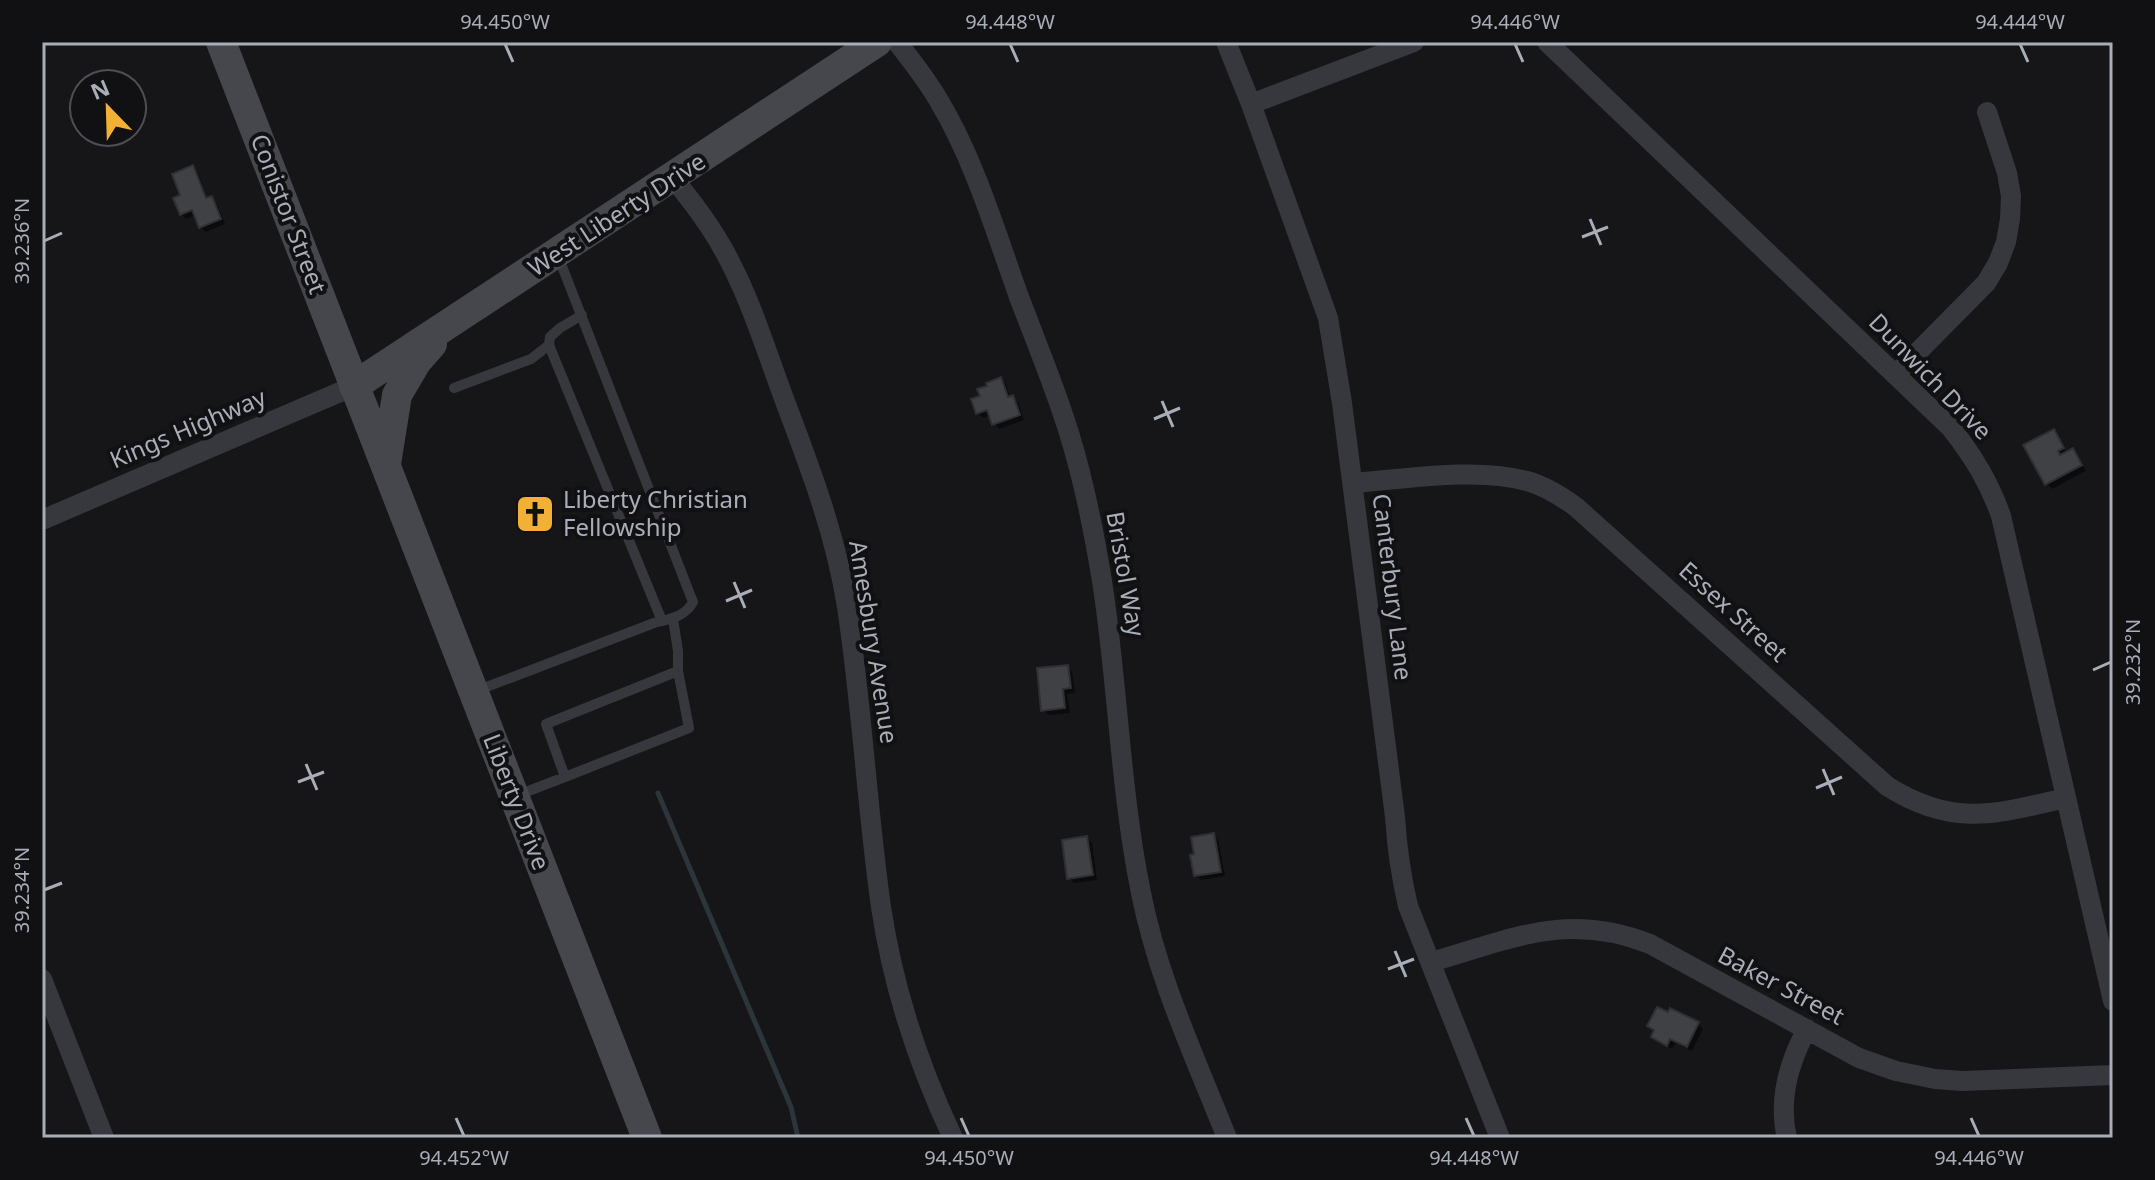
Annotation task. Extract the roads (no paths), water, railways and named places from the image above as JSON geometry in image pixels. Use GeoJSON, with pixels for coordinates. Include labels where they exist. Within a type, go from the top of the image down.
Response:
{"type":"FeatureCollection","features":[{"type":"Feature","properties":{"kind":"main road","name":"Conistor Street"},"geometry":{"type":"LineString","coordinates":[[221,42],[354,386]]}},
{"type":"Feature","properties":{"kind":"main road","name":"West Liberty Drive"},"geometry":{"type":"LineString","coordinates":[[354,386],[877,42]]}},
{"type":"Feature","properties":{"kind":"main road"},"geometry":{"type":"LineString","coordinates":[[386,466],[397,395],[417,361],[450,325]]}},
{"type":"Feature","properties":{"kind":"main road","name":"Liberty Drive"},"geometry":{"type":"LineString","coordinates":[[354,386],[647,1138]]}},
{"type":"Feature","properties":{"kind":"street","name":"Bristol Way"},"geometry":{"type":"LineString","coordinates":[[897,42],[940,102],[960,142],[1069,433],[1088,506],[1101,577],[1112,650],[1131,839],[1141,895],[1154,949],[1177,1016],[1227,1138]]}},
{"type":"Feature","properties":{"kind":"street","name":"Canterbury Lane"},"geometry":{"type":"LineString","coordinates":[[1226,42],[1328,318],[1353,483],[1401,877],[1408,906],[1500,1138]]}},
{"type":"Feature","properties":{"kind":"street"},"geometry":{"type":"LineString","coordinates":[[1251,104],[1414,42]]}},
{"type":"Feature","properties":{"kind":"street","name":"Dunwich Drive"},"geometry":{"type":"LineString","coordinates":[[1547,42],[1951,428],[1972,455],[1994,495],[2001,516],[2113,1001]]}},
{"type":"Feature","properties":{"kind":"street"},"geometry":{"type":"LineString","coordinates":[[1895,375],[1986,283],[2006,242],[2011,196],[2007,173],[1987,112]]}},
{"type":"Feature","properties":{"kind":"street","name":"Amesbury Avenue"},"geometry":{"type":"LineString","coordinates":[[673,178],[698,209],[742,287],[816,482],[846,603],[881,909],[890,955],[926,1074],[953,1138]]}},
{"type":"Feature","properties":{"kind":"street","name":"Kings Highway"},"geometry":{"type":"LineString","coordinates":[[42,520],[354,386]]}},
{"type":"Feature","properties":{"kind":"street","name":"Essex Street"},"geometry":{"type":"LineString","coordinates":[[1353,483],[1477,474],[1530,482],[1554,492],[1576,507],[1887,786],[1908,799],[1943,811],[1979,815],[2066,798]]}},
{"type":"Feature","properties":{"kind":"street","name":"Baker Street"},"geometry":{"type":"LineString","coordinates":[[1431,962],[1556,928],[1604,930],[1650,944],[1859,1058],[1896,1071],[1962,1081],[2113,1075]]}},
{"type":"Feature","properties":{"kind":"street"},"geometry":{"type":"LineString","coordinates":[[42,979],[104,1138]]}},
{"type":"Feature","properties":{"kind":"street"},"geometry":{"type":"LineString","coordinates":[[1787,1138],[1784,1103],[1787,1077],[1807,1029]]}},
{"type":"Feature","properties":{"kind":"lane"},"geometry":{"type":"LineString","coordinates":[[474,692],[667,620],[688,611],[693,602],[557,254]]}},
{"type":"Feature","properties":{"kind":"lane"},"geometry":{"type":"LineString","coordinates":[[514,796],[689,728],[678,671],[678,651],[667,620],[549,345],[550,337],[582,315]]}},
{"type":"Feature","properties":{"kind":"lane"},"geometry":{"type":"LineString","coordinates":[[454,388],[531,359],[549,345]]}},
{"type":"Feature","properties":{"kind":"lane"},"geometry":{"type":"LineString","coordinates":[[565,777],[546,724],[678,671]]}},
{"type":"Feature","properties":{"kind":"waterway"},"geometry":{"type":"LineString","coordinates":[[658,793],[791,1107],[798,1138]]}},
{"type":"Feature","properties":{"kind":"place","name":"Liberty Christian Fellowship"},"geometry":{"type":"Point","coordinates":[535,514]}}]}
